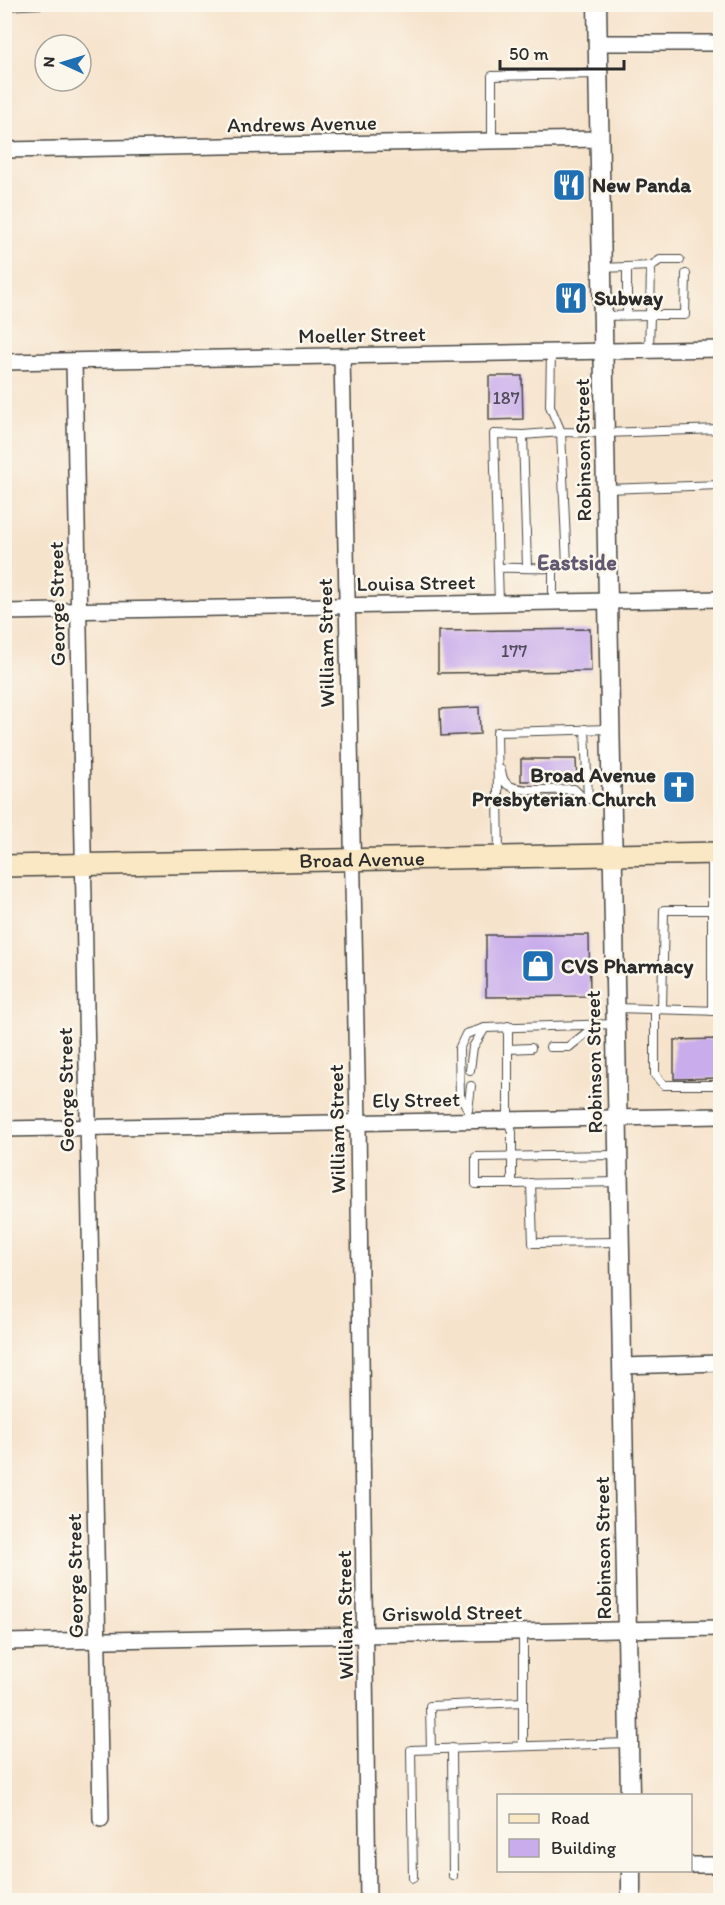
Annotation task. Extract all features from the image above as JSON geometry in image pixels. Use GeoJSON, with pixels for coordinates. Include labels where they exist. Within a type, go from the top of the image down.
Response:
{"type":"FeatureCollection","features":[{"type":"Feature","properties":{"kind":"main road","name":"Broad Avenue"},"geometry":{"type":"LineString","coordinates":[[4,866],[716,853]]}},
{"type":"Feature","properties":{"kind":"street","name":"Robinson Street"},"geometry":{"type":"LineString","coordinates":[[597,4],[630,1794]]}},
{"type":"Feature","properties":{"kind":"street"},"geometry":{"type":"LineString","coordinates":[[598,44],[720,44]]}},
{"type":"Feature","properties":{"kind":"street","name":"Andrews Avenue"},"geometry":{"type":"LineString","coordinates":[[4,150],[600,139]]}},
{"type":"Feature","properties":{"kind":"street","name":"Moeller Street"},"geometry":{"type":"LineString","coordinates":[[4,362],[720,349]]}},
{"type":"Feature","properties":{"kind":"street","name":"William Street"},"geometry":{"type":"LineString","coordinates":[[342,357],[358,1123],[368,1900]]}},
{"type":"Feature","properties":{"kind":"street","name":"George Street"},"geometry":{"type":"LineString","coordinates":[[74,361],[101,1819]]}},
{"type":"Feature","properties":{"kind":"street","name":"Louisa Street"},"geometry":{"type":"LineString","coordinates":[[4,612],[720,599]]}},
{"type":"Feature","properties":{"kind":"street","name":"Ely Street"},"geometry":{"type":"LineString","coordinates":[[4,1129],[358,1123],[468,1115],[508,1120],[720,1116]]}},
{"type":"Feature","properties":{"kind":"street"},"geometry":{"type":"LineString","coordinates":[[623,1366],[720,1364]]}},
{"type":"Feature","properties":{"kind":"street","name":"Griswold Street"},"geometry":{"type":"LineString","coordinates":[[4,1642],[720,1628]]}},
{"type":"Feature","properties":{"kind":"street"},"geometry":{"type":"LineString","coordinates":[[692,1865],[720,1865]]}},
{"type":"Feature","properties":{"kind":"street"},"geometry":{"type":"LineString","coordinates":[[631,1872],[631,1900]]}},
{"type":"Feature","properties":{"kind":"lane"},"geometry":{"type":"LineString","coordinates":[[4,6],[44,4]]}},
{"type":"Feature","properties":{"kind":"lane"},"geometry":{"type":"LineString","coordinates":[[492,141],[492,76],[599,74]]}},
{"type":"Feature","properties":{"kind":"lane"},"geometry":{"type":"LineString","coordinates":[[602,268],[651,266],[660,260],[680,260]]}},
{"type":"Feature","properties":{"kind":"lane"},"geometry":{"type":"LineString","coordinates":[[649,350],[651,266]]}},
{"type":"Feature","properties":{"kind":"lane"},"geometry":{"type":"LineString","coordinates":[[627,267],[627,315]]}},
{"type":"Feature","properties":{"kind":"lane"},"geometry":{"type":"LineString","coordinates":[[603,316],[685,315],[686,274]]}},
{"type":"Feature","properties":{"kind":"lane"},"geometry":{"type":"LineString","coordinates":[[498,568],[554,568],[567,565],[561,432],[550,405],[551,352]]}},
{"type":"Feature","properties":{"kind":"lane"},"geometry":{"type":"LineString","coordinates":[[499,603],[494,434],[720,429]]}},
{"type":"Feature","properties":{"kind":"lane"},"geometry":{"type":"LineString","coordinates":[[523,435],[527,567]]}},
{"type":"Feature","properties":{"kind":"lane"},"geometry":{"type":"LineString","coordinates":[[606,489],[720,485]]}},
{"type":"Feature","properties":{"kind":"lane"},"geometry":{"type":"LineString","coordinates":[[553,602],[554,568]]}},
{"type":"Feature","properties":{"kind":"lane"},"geometry":{"type":"LineString","coordinates":[[585,729],[586,799]]}},
{"type":"Feature","properties":{"kind":"lane"},"geometry":{"type":"LineString","coordinates":[[499,856],[497,732],[611,729]]}},
{"type":"Feature","properties":{"kind":"lane"},"geometry":{"type":"LineString","coordinates":[[497,747],[502,778],[508,786],[523,789],[574,789],[586,799]]}},
{"type":"Feature","properties":{"kind":"lane"},"geometry":{"type":"LineString","coordinates":[[498,803],[612,798]]}},
{"type":"Feature","properties":{"kind":"lane"},"geometry":{"type":"LineString","coordinates":[[550,1047],[569,1047],[596,1025],[616,1016],[659,1009],[716,1011],[716,853]]}},
{"type":"Feature","properties":{"kind":"lane"},"geometry":{"type":"LineString","coordinates":[[716,910],[664,910],[655,1074],[664,1085],[716,1085]]}},
{"type":"Feature","properties":{"kind":"lane"},"geometry":{"type":"LineString","coordinates":[[468,1115],[460,1096],[459,1049],[466,1034],[485,1028],[508,1026],[596,1025]]}},
{"type":"Feature","properties":{"kind":"lane"},"geometry":{"type":"LineString","coordinates":[[508,1026],[508,1120],[512,1132],[512,1184]]}},
{"type":"Feature","properties":{"kind":"lane"},"geometry":{"type":"LineString","coordinates":[[470,1070],[474,1047],[485,1028]]}},
{"type":"Feature","properties":{"kind":"lane"},"geometry":{"type":"LineString","coordinates":[[508,1048],[531,1048]]}},
{"type":"Feature","properties":{"kind":"lane"},"geometry":{"type":"LineString","coordinates":[[468,1115],[471,1086]]}},
{"type":"Feature","properties":{"kind":"lane"},"geometry":{"type":"LineString","coordinates":[[619,1155],[476,1157],[476,1184],[619,1182]]}},
{"type":"Feature","properties":{"kind":"lane"},"geometry":{"type":"LineString","coordinates":[[531,1183],[533,1243],[620,1242]]}},
{"type":"Feature","properties":{"kind":"lane"},"geometry":{"type":"LineString","coordinates":[[523,1632],[523,1746]]}},
{"type":"Feature","properties":{"kind":"lane"},"geometry":{"type":"LineString","coordinates":[[431,1749],[430,1706],[523,1702]]}},
{"type":"Feature","properties":{"kind":"lane"},"geometry":{"type":"LineString","coordinates":[[413,1878],[411,1750],[629,1743]]}},
{"type":"Feature","properties":{"kind":"lane"},"geometry":{"type":"LineString","coordinates":[[452,1748],[453,1876]]}},
{"type":"Feature","properties":{"kind":"building"},"geometry":{"type":"Polygon","coordinates":[[[489,376],[522,376],[523,419],[489,420],[489,376]]]}},
{"type":"Feature","properties":{"kind":"building"},"geometry":{"type":"Polygon","coordinates":[[[590,629],[591,671],[438,673],[438,631],[590,629]]]}},
{"type":"Feature","properties":{"kind":"building"},"geometry":{"type":"Polygon","coordinates":[[[479,707],[480,734],[441,736],[440,709],[479,707]]]}},
{"type":"Feature","properties":{"kind":"building"},"geometry":{"type":"Polygon","coordinates":[[[521,759],[576,759],[577,781],[521,781],[521,759]]]}},
{"type":"Feature","properties":{"kind":"building","name":"CVS Pharmacy"},"geometry":{"type":"Polygon","coordinates":[[[486,935],[589,935],[590,996],[486,997],[486,935]]]}},
{"type":"Feature","properties":{"kind":"building"},"geometry":{"type":"Polygon","coordinates":[[[720,1039],[720,1078],[674,1079],[674,1040],[720,1039]]]}},
{"type":"Feature","properties":{"kind":"place","name":"New Panda"},"geometry":{"type":"Point","coordinates":[569,185]}},
{"type":"Feature","properties":{"kind":"place","name":"Subway"},"geometry":{"type":"Point","coordinates":[571,298]}},
{"type":"Feature","properties":{"kind":"place","name":"Broad Avenue Presbyterian Church"},"geometry":{"type":"Point","coordinates":[679,787]}},
{"type":"Feature","properties":{"kind":"place","name":"CVS Pharmacy"},"geometry":{"type":"Point","coordinates":[538,966]}},
{"type":"Feature","properties":{"kind":"district","name":"Eastside"},"geometry":{"type":"Point","coordinates":[577,562]}}]}
